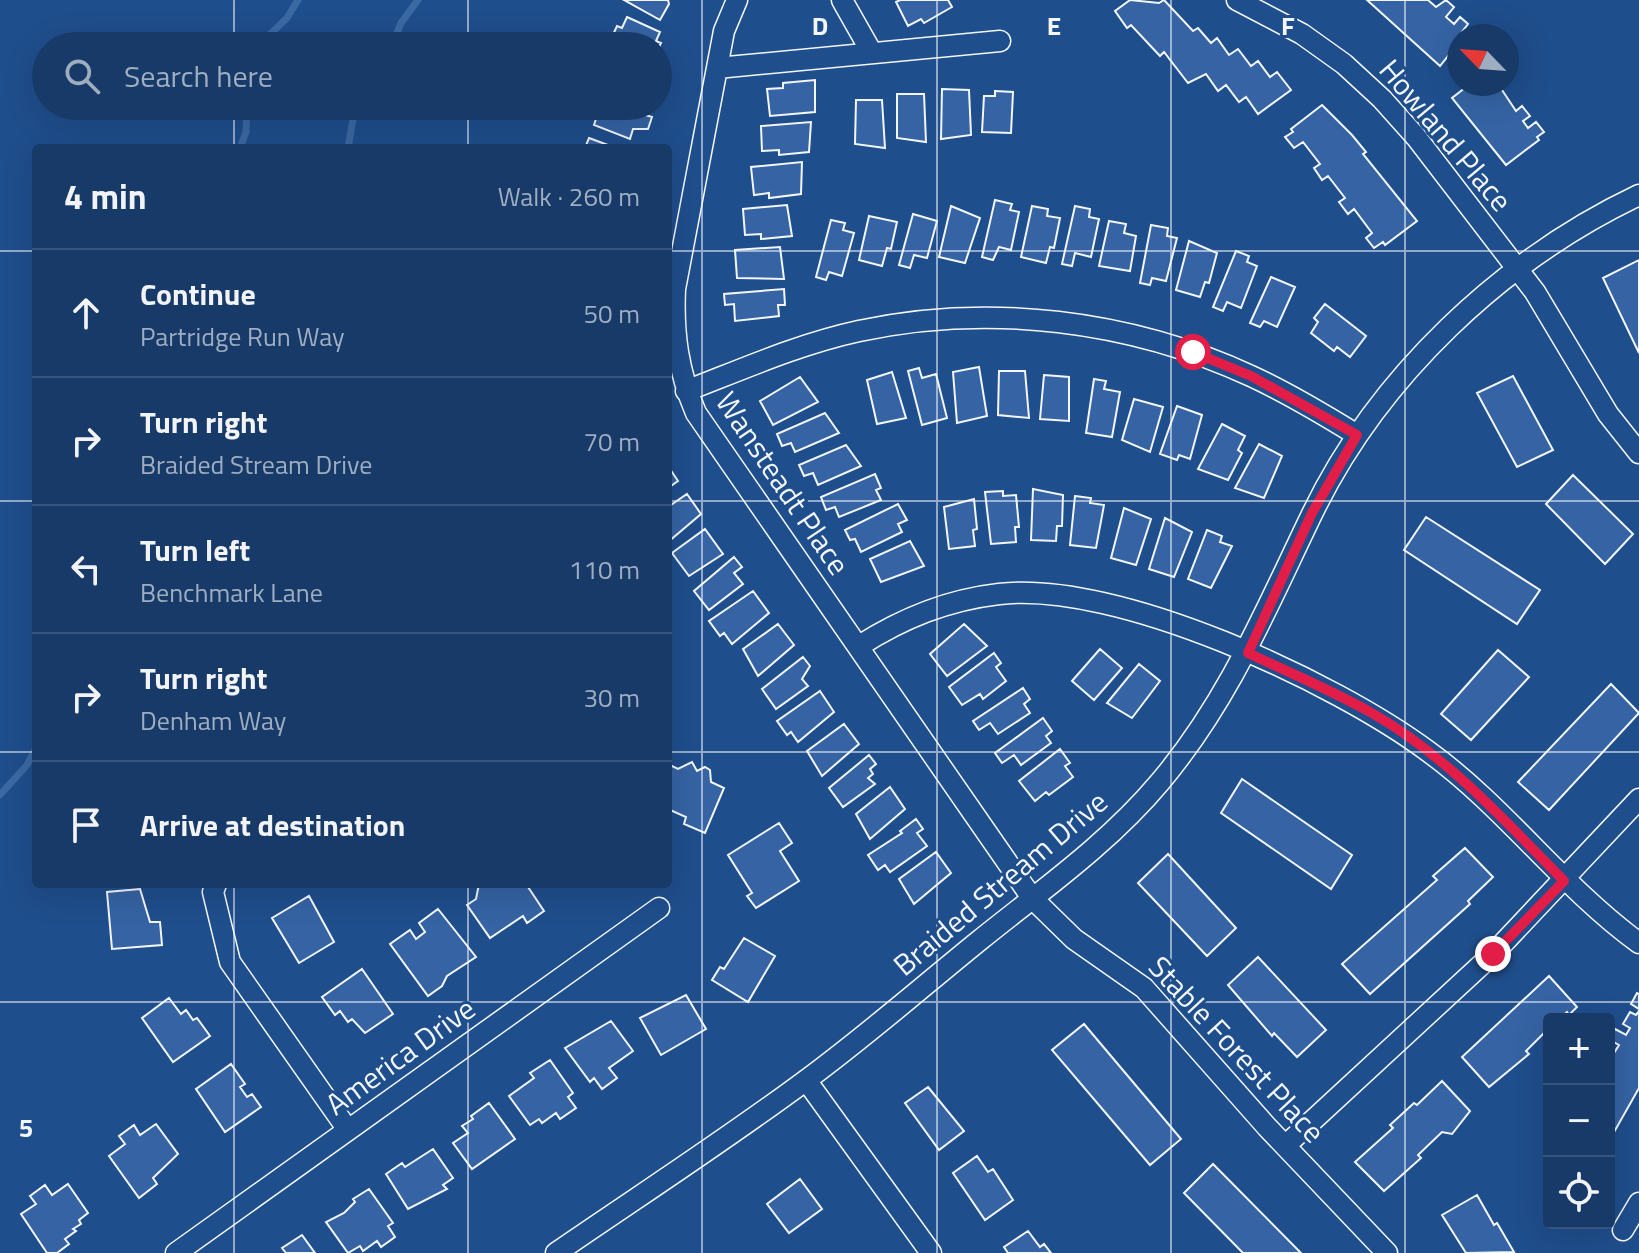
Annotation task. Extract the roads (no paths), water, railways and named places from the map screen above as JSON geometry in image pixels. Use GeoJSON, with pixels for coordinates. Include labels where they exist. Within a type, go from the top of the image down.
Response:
{"type":"FeatureCollection","features":[{"type":"Feature","properties":{"kind":"street","name":"Wansteadt Place"},"geometry":{"type":"LineString","coordinates":[[737,0],[724,31],[675,289],[673,324],[686,391],[696,413],[1032,898]]}},
{"type":"Feature","properties":{"kind":"street"},"geometry":{"type":"LineString","coordinates":[[842,0],[872,53]]}},
{"type":"Feature","properties":{"kind":"street","name":"Howland Place"},"geometry":{"type":"LineString","coordinates":[[1237,0],[1302,34],[1382,99],[1416,137],[1535,292],[1608,414],[1639,453]]}},
{"type":"Feature","properties":{"kind":"street"},"geometry":{"type":"LineString","coordinates":[[717,68],[1000,41]]}},
{"type":"Feature","properties":{"kind":"street","name":"Braided Stream Drive"},"geometry":{"type":"LineString","coordinates":[[556,1253],[806,1080],[1116,829],[1159,784],[1197,735],[1248,653],[1312,513],[1357,435],[1418,360],[1517,270],[1560,239],[1639,195]]}},
{"type":"Feature","properties":{"kind":"street"},"geometry":{"type":"LineString","coordinates":[[686,391],[802,347],[858,331],[914,321],[972,317],[1024,319],[1144,338],[1193,352],[1262,381],[1357,435]]}},
{"type":"Feature","properties":{"kind":"street"},"geometry":{"type":"LineString","coordinates":[[859,646],[925,610],[962,599],[1032,592],[1140,612],[1248,653],[1371,712],[1431,753],[1480,795],[1564,881],[1639,943]]}},
{"type":"Feature","properties":{"kind":"street"},"geometry":{"type":"LineString","coordinates":[[1285,1146],[1493,954],[1639,799]]}},
{"type":"Feature","properties":{"kind":"street"},"geometry":{"type":"LineString","coordinates":[[214,888],[230,962],[348,1130]]}},
{"type":"Feature","properties":{"kind":"street","name":"Stable Forest Place"},"geometry":{"type":"LineString","coordinates":[[1032,898],[1074,939],[1144,988],[1285,1146],[1387,1253]]}},
{"type":"Feature","properties":{"kind":"street","name":"America Drive"},"geometry":{"type":"LineString","coordinates":[[181,1252],[659,908]]}},
{"type":"Feature","properties":{"kind":"street"},"geometry":{"type":"LineString","coordinates":[[806,1080],[931,1253]]}},
{"type":"Feature","properties":{"kind":"street"},"geometry":{"type":"LineString","coordinates":[[1623,1230],[1639,1203]]}},
{"type":"Feature","properties":{"kind":"waterway"},"geometry":{"type":"LineString","coordinates":[[272,32],[287,18],[298,0]]}},
{"type":"Feature","properties":{"kind":"waterway"},"geometry":{"type":"LineString","coordinates":[[397,32],[418,0]]}},
{"type":"Feature","properties":{"kind":"waterway"},"geometry":{"type":"LineString","coordinates":[[242,144],[246,120]]}},
{"type":"Feature","properties":{"kind":"waterway"},"geometry":{"type":"LineString","coordinates":[[349,144],[353,120]]}},
{"type":"Feature","properties":{"kind":"waterway"},"geometry":{"type":"LineString","coordinates":[[0,795],[32,756]]}}]}
